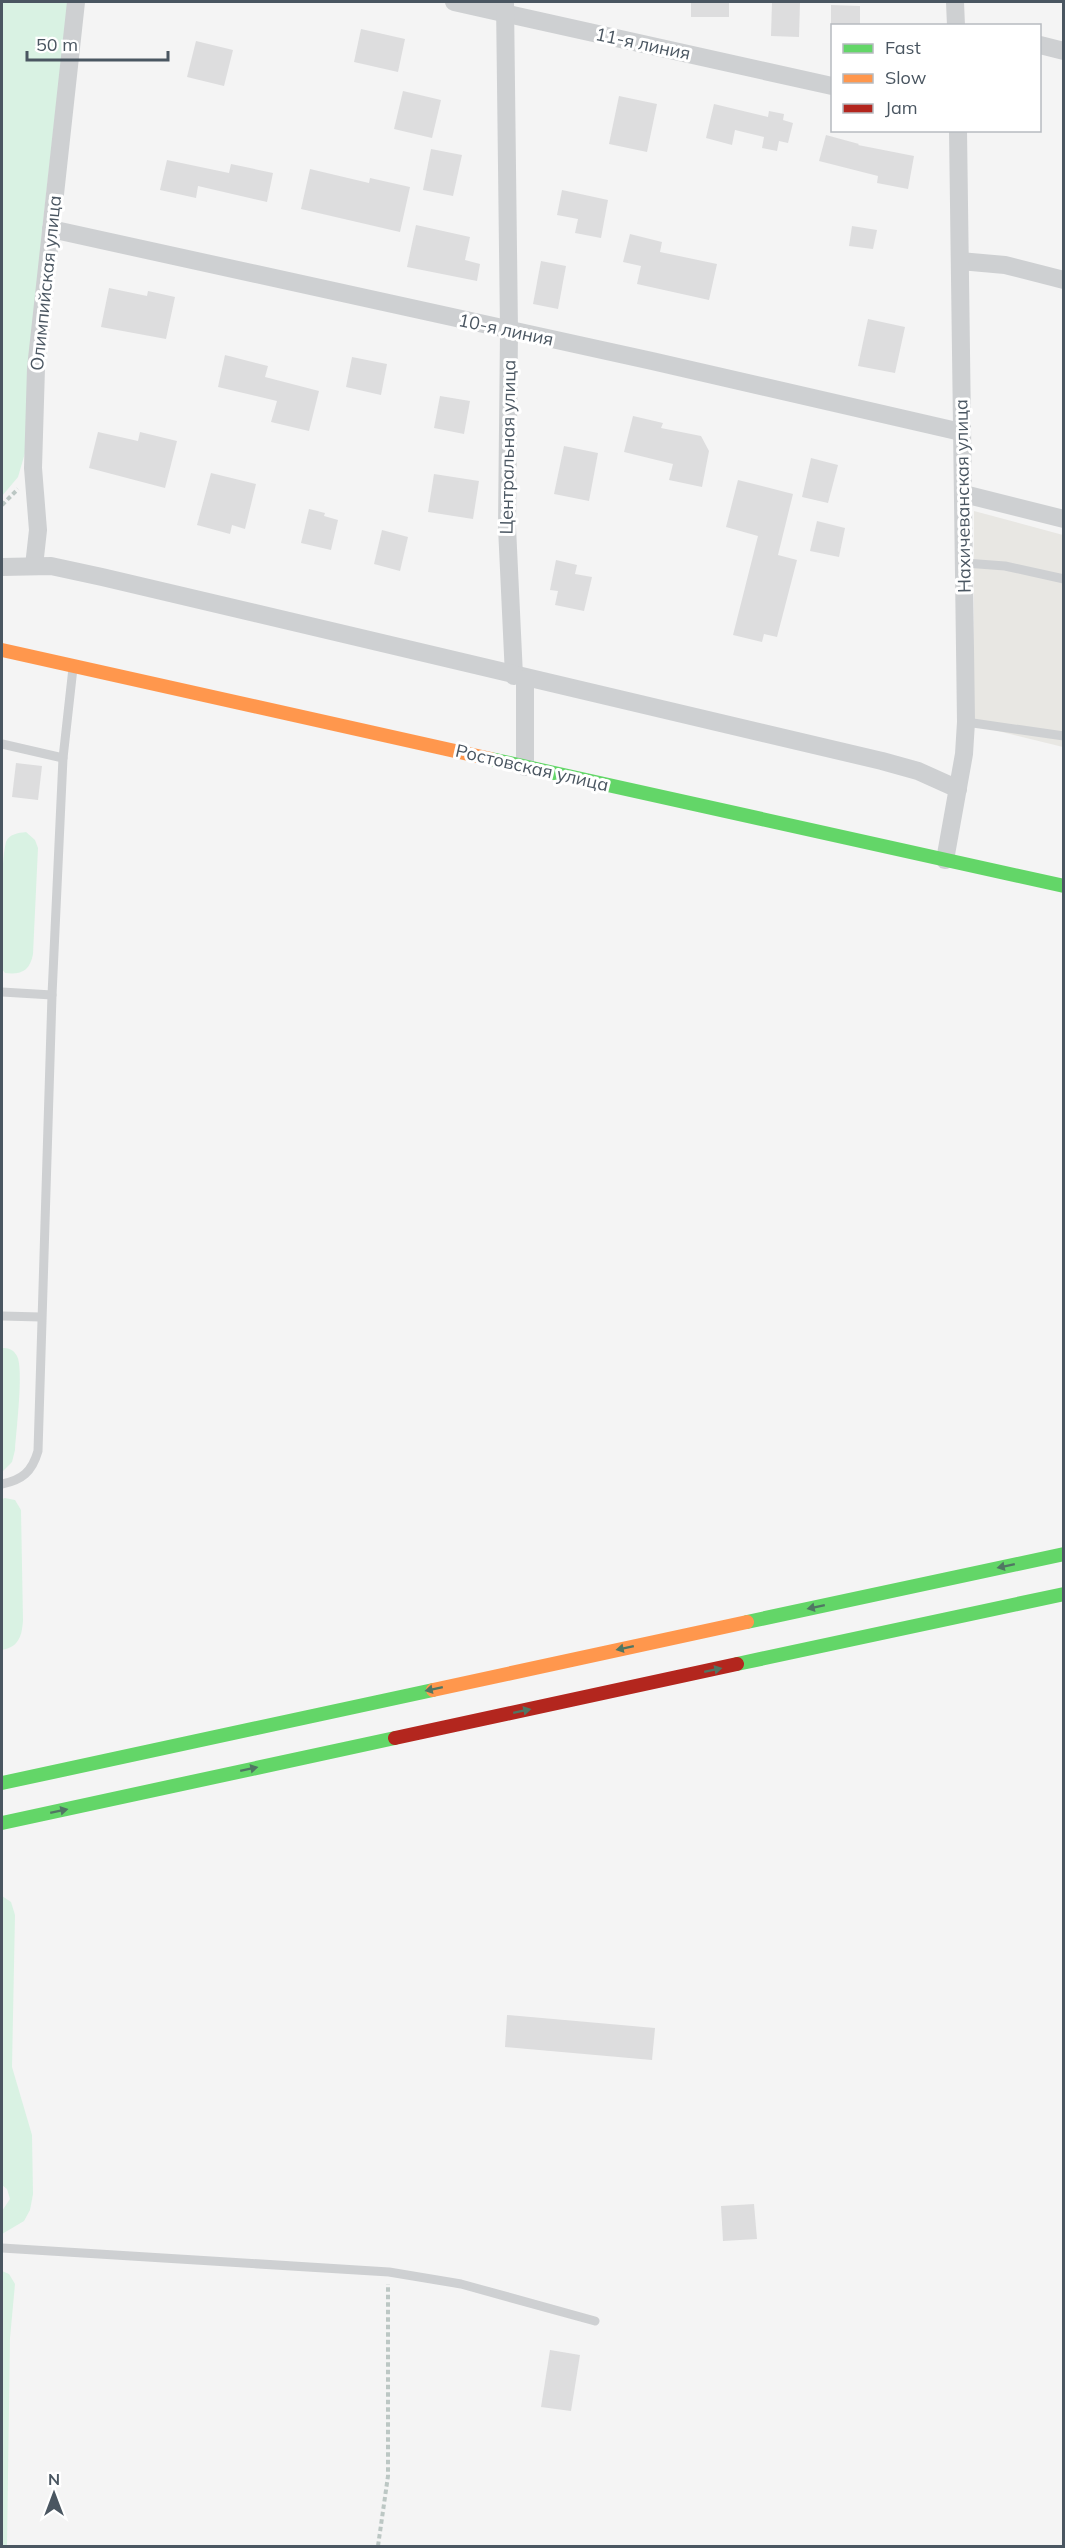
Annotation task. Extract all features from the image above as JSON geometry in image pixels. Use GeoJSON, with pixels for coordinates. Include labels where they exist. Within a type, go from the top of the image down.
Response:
{"type":"FeatureCollection","features":[{"type":"Feature","properties":{"kind":"main road","name":"Ростовская улица"},"geometry":{"type":"LineString","coordinates":[[2,651],[1064,886]]}},
{"type":"Feature","properties":{"kind":"main road"},"geometry":{"type":"LineString","coordinates":[[2,1783],[1064,1554]]}},
{"type":"Feature","properties":{"kind":"main road"},"geometry":{"type":"LineString","coordinates":[[2,1823],[1064,1594]]}},
{"type":"Feature","properties":{"kind":"main road"},"geometry":{"type":"LineString","coordinates":[[250,1715],[412,1694]]}},
{"type":"Feature","properties":{"kind":"main road"},"geometry":{"type":"LineString","coordinates":[[296,1774],[486,1718]]}},
{"type":"Feature","properties":{"kind":"street","name":"Олимпийская улица"},"geometry":{"type":"LineString","coordinates":[[34,566],[38,530],[33,468],[36,368],[76,2]]}},
{"type":"Feature","properties":{"kind":"street","name":"11-я линия"},"geometry":{"type":"LineString","coordinates":[[454,2],[505,8],[831,86]]}},
{"type":"Feature","properties":{"kind":"street"},"geometry":{"type":"LineString","coordinates":[[956,2],[956,24]]}},
{"type":"Feature","properties":{"kind":"street","name":"Центральная улица"},"geometry":{"type":"LineString","coordinates":[[505,8],[509,331],[507,527],[525,767]]}},
{"type":"Feature","properties":{"kind":"street"},"geometry":{"type":"LineString","coordinates":[[1041,45],[1064,51]]}},
{"type":"Feature","properties":{"kind":"street","name":"Нахичеванская улица"},"geometry":{"type":"LineString","coordinates":[[945,860],[958,789],[966,722],[958,132]]}},
{"type":"Feature","properties":{"kind":"street","name":"10-я линия"},"geometry":{"type":"LineString","coordinates":[[51,229],[652,361],[961,432]]}},
{"type":"Feature","properties":{"kind":"street"},"geometry":{"type":"LineString","coordinates":[[960,261],[1005,265],[1064,280]]}},
{"type":"Feature","properties":{"kind":"street"},"geometry":{"type":"LineString","coordinates":[[964,494],[1064,519]]}},
{"type":"Feature","properties":{"kind":"street"},"geometry":{"type":"LineString","coordinates":[[2,567],[51,566],[102,577],[882,761],[918,771],[958,789]]}},
{"type":"Feature","properties":{"kind":"lane"},"geometry":{"type":"LineString","coordinates":[[965,563],[1005,566],[1064,579]]}},
{"type":"Feature","properties":{"kind":"lane"},"geometry":{"type":"LineString","coordinates":[[2,1485],[18,1481],[27,1473],[34,1464],[38,1451],[52,995],[63,758],[74,666]]}},
{"type":"Feature","properties":{"kind":"lane"},"geometry":{"type":"LineString","coordinates":[[966,722],[1064,736]]}},
{"type":"Feature","properties":{"kind":"lane"},"geometry":{"type":"LineString","coordinates":[[2,744],[63,758]]}},
{"type":"Feature","properties":{"kind":"lane"},"geometry":{"type":"LineString","coordinates":[[2,992],[52,995]]}},
{"type":"Feature","properties":{"kind":"lane"},"geometry":{"type":"LineString","coordinates":[[2,1316],[41,1317]]}},
{"type":"Feature","properties":{"kind":"lane"},"geometry":{"type":"LineString","coordinates":[[2,2248],[388,2272],[461,2284],[595,2321]]}},
{"type":"Feature","properties":{"kind":"path"},"geometry":{"type":"LineString","coordinates":[[378,2547],[388,2476],[388,2272]]}},
{"type":"Feature","properties":{"kind":"shaded area"},"geometry":{"type":"Polygon","coordinates":[[[974,511],[1063,535],[1063,747],[974,725],[974,511]]]}},
{"type":"Feature","properties":{"kind":"green space"},"geometry":{"type":"Polygon","coordinates":[[[2,2],[68,2],[42,231],[25,453],[18,477],[2,496],[2,2]]]}},
{"type":"Feature","properties":{"kind":"green space"},"geometry":{"type":"Polygon","coordinates":[[[26,832],[35,840],[38,848],[33,954],[30,964],[24,971],[5,973],[2,969],[1,940],[4,853],[9,837],[26,832]]]}},
{"type":"Feature","properties":{"kind":"green space"},"geometry":{"type":"Polygon","coordinates":[[[2,1348],[11,1349],[17,1356],[20,1374],[15,1450],[12,1462],[2,1472],[2,1348]]]}},
{"type":"Feature","properties":{"kind":"green space"},"geometry":{"type":"Polygon","coordinates":[[[2,1499],[15,1500],[21,1510],[23,1620],[18,1640],[12,1646],[2,1650],[2,1499]]]}},
{"type":"Feature","properties":{"kind":"green space"},"geometry":{"type":"Polygon","coordinates":[[[2,1896],[11,1902],[15,1915],[12,2067],[32,2135],[33,2194],[30,2210],[24,2221],[2,2234],[2,2211],[10,2199],[7,2189],[2,2185],[2,1896]]]}},
{"type":"Feature","properties":{"kind":"green space"},"geometry":{"type":"Polygon","coordinates":[[[2,2271],[9,2274],[15,2284],[10,2338],[7,2546],[2,2546],[2,2271]]]}},
{"type":"Feature","properties":{"kind":"building"},"geometry":{"type":"Polygon","coordinates":[[[691,2],[729,2],[729,17],[691,17],[691,2]]]}},
{"type":"Feature","properties":{"kind":"building"},"geometry":{"type":"Polygon","coordinates":[[[772,2],[800,2],[799,37],[771,36],[772,2]]]}},
{"type":"Feature","properties":{"kind":"building"},"geometry":{"type":"Polygon","coordinates":[[[831,5],[860,6],[860,24],[831,24],[831,5]]]}},
{"type":"Feature","properties":{"kind":"building"},"geometry":{"type":"Polygon","coordinates":[[[361,29],[405,39],[398,72],[354,62],[361,29]]]}},
{"type":"Feature","properties":{"kind":"building"},"geometry":{"type":"Polygon","coordinates":[[[196,41],[233,50],[224,86],[187,77],[196,41]]]}},
{"type":"Feature","properties":{"kind":"building"},"geometry":{"type":"Polygon","coordinates":[[[403,91],[441,100],[432,138],[394,129],[403,91]]]}},
{"type":"Feature","properties":{"kind":"building"},"geometry":{"type":"Polygon","coordinates":[[[619,96],[657,104],[647,152],[609,144],[619,96]]]}},
{"type":"Feature","properties":{"kind":"building"},"geometry":{"type":"Polygon","coordinates":[[[714,104],[768,117],[769,111],[784,114],[783,120],[793,123],[788,143],[779,141],[777,151],[762,148],[764,137],[735,130],[732,145],[706,138],[714,104]]]}},
{"type":"Feature","properties":{"kind":"building"},"geometry":{"type":"Polygon","coordinates":[[[826,135],[858,145],[914,156],[908,189],[877,183],[878,176],[819,161],[826,135]]]}},
{"type":"Feature","properties":{"kind":"building"},"geometry":{"type":"Polygon","coordinates":[[[431,149],[462,155],[453,196],[423,190],[431,149]]]}},
{"type":"Feature","properties":{"kind":"building"},"geometry":{"type":"Polygon","coordinates":[[[167,160],[229,173],[231,164],[273,173],[267,202],[198,186],[196,198],[160,190],[167,160]]]}},
{"type":"Feature","properties":{"kind":"building"},"geometry":{"type":"Polygon","coordinates":[[[310,169],[369,183],[370,178],[410,187],[400,232],[301,209],[310,169]]]}},
{"type":"Feature","properties":{"kind":"building"},"geometry":{"type":"Polygon","coordinates":[[[562,190],[608,200],[601,238],[575,233],[578,219],[557,215],[562,190]]]}},
{"type":"Feature","properties":{"kind":"building"},"geometry":{"type":"Polygon","coordinates":[[[416,225],[470,237],[465,260],[480,264],[477,281],[407,267],[416,225]]]}},
{"type":"Feature","properties":{"kind":"building"},"geometry":{"type":"Polygon","coordinates":[[[852,226],[877,230],[873,249],[849,246],[852,226]]]}},
{"type":"Feature","properties":{"kind":"building"},"geometry":{"type":"Polygon","coordinates":[[[630,234],[662,242],[660,252],[717,264],[709,300],[637,284],[641,266],[623,262],[630,234]]]}},
{"type":"Feature","properties":{"kind":"building"},"geometry":{"type":"Polygon","coordinates":[[[541,261],[566,266],[558,309],[533,304],[541,261]]]}},
{"type":"Feature","properties":{"kind":"building"},"geometry":{"type":"Polygon","coordinates":[[[109,288],[147,296],[148,291],[175,297],[166,339],[101,327],[109,288]]]}},
{"type":"Feature","properties":{"kind":"building"},"geometry":{"type":"Polygon","coordinates":[[[868,319],[905,327],[895,373],[858,366],[868,319]]]}},
{"type":"Feature","properties":{"kind":"building"},"geometry":{"type":"Polygon","coordinates":[[[225,355],[268,366],[265,377],[319,391],[309,431],[271,422],[277,401],[218,387],[225,355]]]}},
{"type":"Feature","properties":{"kind":"building"},"geometry":{"type":"Polygon","coordinates":[[[352,357],[387,364],[381,395],[346,387],[352,357]]]}},
{"type":"Feature","properties":{"kind":"building"},"geometry":{"type":"Polygon","coordinates":[[[440,396],[470,401],[464,434],[434,428],[440,396]]]}},
{"type":"Feature","properties":{"kind":"building"},"geometry":{"type":"Polygon","coordinates":[[[633,416],[663,423],[661,428],[701,436],[709,451],[702,487],[669,480],[673,464],[624,452],[633,416]]]}},
{"type":"Feature","properties":{"kind":"building"},"geometry":{"type":"Polygon","coordinates":[[[98,432],[138,441],[140,432],[177,441],[165,488],[89,468],[98,432]]]}},
{"type":"Feature","properties":{"kind":"building"},"geometry":{"type":"Polygon","coordinates":[[[564,446],[598,453],[589,501],[554,494],[564,446]]]}},
{"type":"Feature","properties":{"kind":"building"},"geometry":{"type":"Polygon","coordinates":[[[811,458],[838,465],[828,503],[802,497],[811,458]]]}},
{"type":"Feature","properties":{"kind":"building"},"geometry":{"type":"Polygon","coordinates":[[[211,473],[256,484],[245,529],[232,525],[230,534],[197,525],[211,473]]]}},
{"type":"Feature","properties":{"kind":"building"},"geometry":{"type":"Polygon","coordinates":[[[434,474],[479,481],[473,519],[428,512],[434,474]]]}},
{"type":"Feature","properties":{"kind":"building"},"geometry":{"type":"Polygon","coordinates":[[[738,480],[793,494],[778,555],[797,560],[777,637],[764,634],[762,642],[733,635],[758,536],[726,527],[738,480]]]}},
{"type":"Feature","properties":{"kind":"building"},"geometry":{"type":"Polygon","coordinates":[[[309,509],[325,513],[324,516],[338,520],[331,550],[301,543],[309,509]]]}},
{"type":"Feature","properties":{"kind":"building"},"geometry":{"type":"Polygon","coordinates":[[[817,521],[845,528],[839,557],[810,551],[817,521]]]}},
{"type":"Feature","properties":{"kind":"building"},"geometry":{"type":"Polygon","coordinates":[[[382,530],[408,537],[400,571],[374,564],[382,530]]]}},
{"type":"Feature","properties":{"kind":"building"},"geometry":{"type":"Polygon","coordinates":[[[556,560],[577,565],[575,574],[592,577],[584,611],[555,605],[558,591],[550,590],[556,560]]]}},
{"type":"Feature","properties":{"kind":"building"},"geometry":{"type":"Polygon","coordinates":[[[16,763],[42,766],[38,800],[12,797],[16,763]]]}},
{"type":"Feature","properties":{"kind":"building"},"geometry":{"type":"Polygon","coordinates":[[[507,2015],[655,2028],[652,2060],[505,2047],[507,2015]]]}},
{"type":"Feature","properties":{"kind":"building"},"geometry":{"type":"Polygon","coordinates":[[[754,2204],[757,2239],[723,2241],[721,2206],[754,2204]]]}},
{"type":"Feature","properties":{"kind":"building"},"geometry":{"type":"Polygon","coordinates":[[[550,2350],[580,2355],[571,2411],[541,2407],[550,2350]]]}},
{"type":"Feature","properties":{"kind":"traffic: fast"},"geometry":{"type":"LineString","coordinates":[[491,759],[1064,886]]}},
{"type":"Feature","properties":{"kind":"traffic: fast"},"geometry":{"type":"LineString","coordinates":[[747,1622],[1064,1554]]}},
{"type":"Feature","properties":{"kind":"traffic: fast"},"geometry":{"type":"LineString","coordinates":[[737,1664],[1064,1594]]}},
{"type":"Feature","properties":{"kind":"traffic: fast"},"geometry":{"type":"LineString","coordinates":[[2,1783],[433,1690]]}},
{"type":"Feature","properties":{"kind":"traffic: fast"},"geometry":{"type":"LineString","coordinates":[[2,1823],[395,1738]]}},
{"type":"Feature","properties":{"kind":"traffic: slow"},"geometry":{"type":"LineString","coordinates":[[2,650],[491,759]]}},
{"type":"Feature","properties":{"kind":"traffic: slow"},"geometry":{"type":"LineString","coordinates":[[433,1690],[747,1622]]}},
{"type":"Feature","properties":{"kind":"traffic: jam"},"geometry":{"type":"LineString","coordinates":[[395,1738],[737,1664]]}}]}
